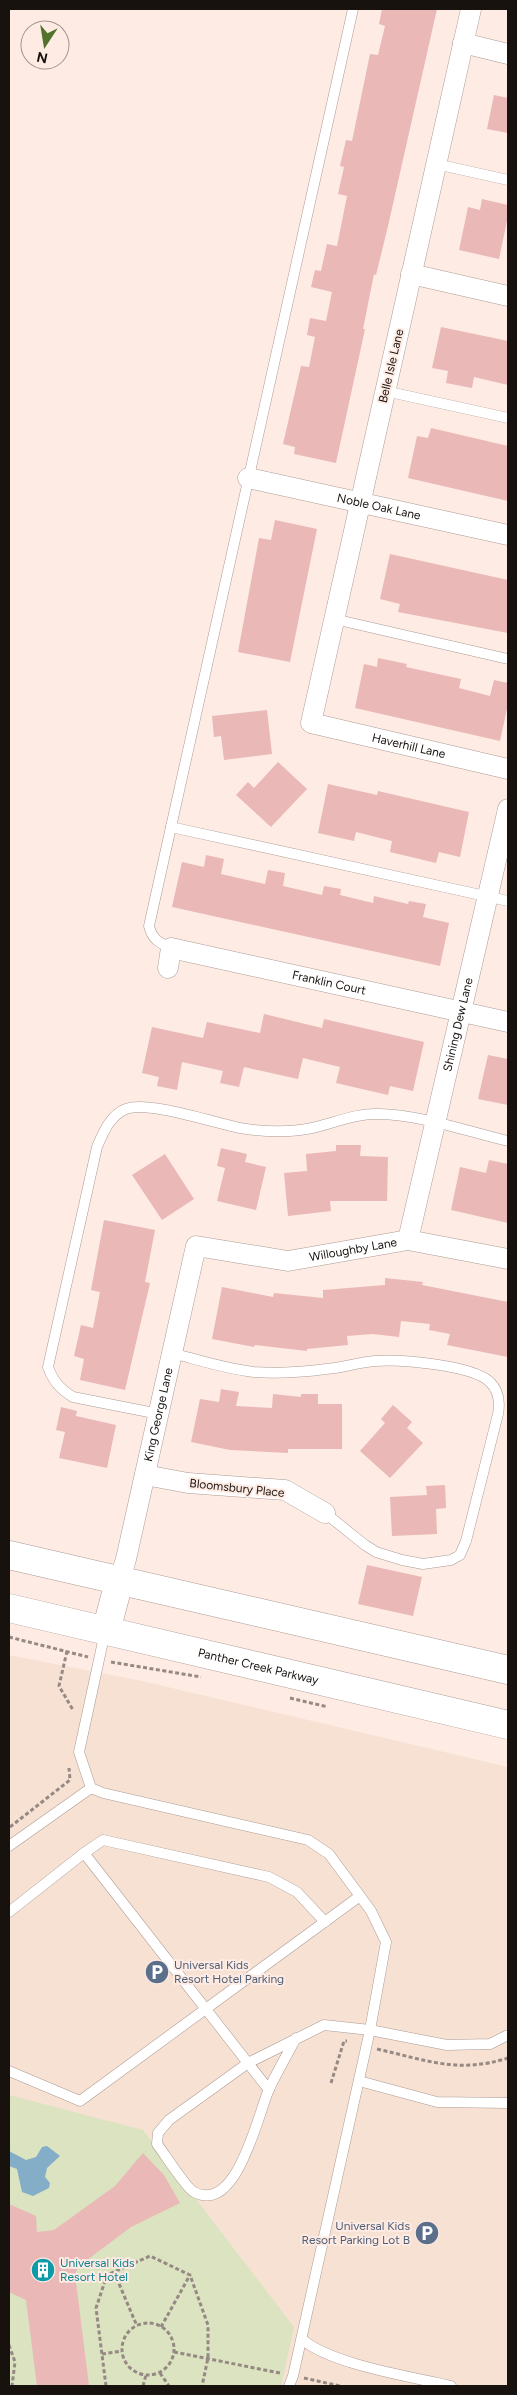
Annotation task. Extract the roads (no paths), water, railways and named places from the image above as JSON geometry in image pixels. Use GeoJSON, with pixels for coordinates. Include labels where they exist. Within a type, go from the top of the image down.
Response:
{"type":"FeatureCollection","features":[{"type":"Feature","properties":{"kind":"main road"},"geometry":{"type":"LineString","coordinates":[[9,1554],[120,1582],[508,1670]]}},
{"type":"Feature","properties":{"kind":"main road"},"geometry":{"type":"LineString","coordinates":[[106,1631],[120,1582]]}},
{"type":"Feature","properties":{"kind":"main road","name":"Panther Creek Parkway"},"geometry":{"type":"LineString","coordinates":[[9,1608],[508,1725]]}},
{"type":"Feature","properties":{"kind":"street","name":"Belle Isle Lane"},"geometry":{"type":"LineString","coordinates":[[311,723],[471,9]]}},
{"type":"Feature","properties":{"kind":"street"},"geometry":{"type":"LineString","coordinates":[[463,44],[508,54]]}},
{"type":"Feature","properties":{"kind":"street"},"geometry":{"type":"LineString","coordinates":[[412,274],[508,296]]}},
{"type":"Feature","properties":{"kind":"street","name":"Noble Oak Lane"},"geometry":{"type":"LineString","coordinates":[[248,478],[508,535]]}},
{"type":"Feature","properties":{"kind":"street","name":"Haverhill Lane"},"geometry":{"type":"LineString","coordinates":[[311,723],[508,769]]}},
{"type":"Feature","properties":{"kind":"street","name":"Shining Dew Lane"},"geometry":{"type":"LineString","coordinates":[[408,1240],[508,809]]}},
{"type":"Feature","properties":{"kind":"street"},"geometry":{"type":"LineString","coordinates":[[168,968],[171,948]]}},
{"type":"Feature","properties":{"kind":"street","name":"Franklin Court"},"geometry":{"type":"LineString","coordinates":[[171,948],[508,1022]]}},
{"type":"Feature","properties":{"kind":"street","name":"Willoughby Lane"},"geometry":{"type":"LineString","coordinates":[[196,1246],[288,1261],[408,1240],[508,1260]]}},
{"type":"Feature","properties":{"kind":"street","name":"King George Lane"},"geometry":{"type":"LineString","coordinates":[[120,1582],[196,1246]]}},
{"type":"Feature","properties":{"kind":"street","name":"Bloomsbury Place"},"geometry":{"type":"LineString","coordinates":[[145,1475],[188,1483],[285,1490],[325,1512]]}},
{"type":"Feature","properties":{"kind":"lane"},"geometry":{"type":"LineString","coordinates":[[171,948],[158,943],[150,934],[149,926],[354,9]]}},
{"type":"Feature","properties":{"kind":"lane"},"geometry":{"type":"LineString","coordinates":[[436,164],[508,180]]}},
{"type":"Feature","properties":{"kind":"lane"},"geometry":{"type":"LineString","coordinates":[[385,392],[508,418]]}},
{"type":"Feature","properties":{"kind":"lane"},"geometry":{"type":"LineString","coordinates":[[334,619],[508,659]]}},
{"type":"Feature","properties":{"kind":"lane"},"geometry":{"type":"LineString","coordinates":[[171,827],[508,901]]}},
{"type":"Feature","properties":{"kind":"lane"},"geometry":{"type":"LineString","coordinates":[[159,1414],[73,1397],[61,1389],[52,1377],[48,1367],[97,1147],[105,1128],[116,1115],[126,1108],[144,1106],[241,1128],[269,1132],[292,1131],[349,1118],[377,1114],[403,1117],[508,1141]]}},
{"type":"Feature","properties":{"kind":"lane"},"geometry":{"type":"LineString","coordinates":[[172,1353],[254,1372],[292,1372],[329,1369],[373,1361],[420,1362],[480,1376],[491,1382],[500,1402],[498,1414],[466,1541],[460,1555],[451,1560],[423,1564],[376,1552],[325,1512]]}},
{"type":"Feature","properties":{"kind":"lane"},"geometry":{"type":"LineString","coordinates":[[91,1788],[79,1752],[106,1631]]}},
{"type":"Feature","properties":{"kind":"lane"},"geometry":{"type":"LineString","coordinates":[[9,1846],[91,1788]]}},
{"type":"Feature","properties":{"kind":"lane"},"geometry":{"type":"LineString","coordinates":[[91,1788],[122,1797],[308,1840],[329,1854],[371,1911],[386,1942],[359,2081],[294,2376],[289,2386]]}},
{"type":"Feature","properties":{"kind":"lane"},"geometry":{"type":"LineString","coordinates":[[9,1912],[103,1840],[269,1877],[297,1892],[325,1922]]}},
{"type":"Feature","properties":{"kind":"lane"},"geometry":{"type":"LineString","coordinates":[[84,1853],[269,2090]]}},
{"type":"Feature","properties":{"kind":"lane"},"geometry":{"type":"LineString","coordinates":[[9,2071],[80,2101],[360,1896]]}},
{"type":"Feature","properties":{"kind":"lane"},"geometry":{"type":"LineString","coordinates":[[296,2038],[269,2090],[239,2172],[221,2192],[206,2196],[193,2192],[157,2144],[158,2133],[169,2120],[248,2063],[296,2038],[324,2025],[370,2030],[447,2046],[490,2044],[508,2035]]}},
{"type":"Feature","properties":{"kind":"lane"},"geometry":{"type":"LineString","coordinates":[[359,2081],[437,2102],[508,2103]]}},
{"type":"Feature","properties":{"kind":"lane"},"geometry":{"type":"LineString","coordinates":[[302,2338],[310,2346],[331,2357],[452,2386]]}},
{"type":"Feature","properties":{"kind":"water"},"geometry":{"type":"Polygon","coordinates":[[[47,2146],[60,2156],[47,2168],[45,2177],[50,2183],[49,2188],[33,2196],[22,2192],[17,2169],[9,2166],[9,2151],[26,2160],[36,2157],[42,2147],[47,2146]]]}},
{"type":"Feature","properties":{"kind":"place","name":"Universal Kids Resort Hotel Parking"},"geometry":{"type":"Point","coordinates":[157,1972]}},
{"type":"Feature","properties":{"kind":"place","name":"Universal Kids Resort Parking Lot B"},"geometry":{"type":"Point","coordinates":[427,2233]}},
{"type":"Feature","properties":{"kind":"place","name":"Universal Kids Resort Hotel"},"geometry":{"type":"Point","coordinates":[43,2270]}}]}
